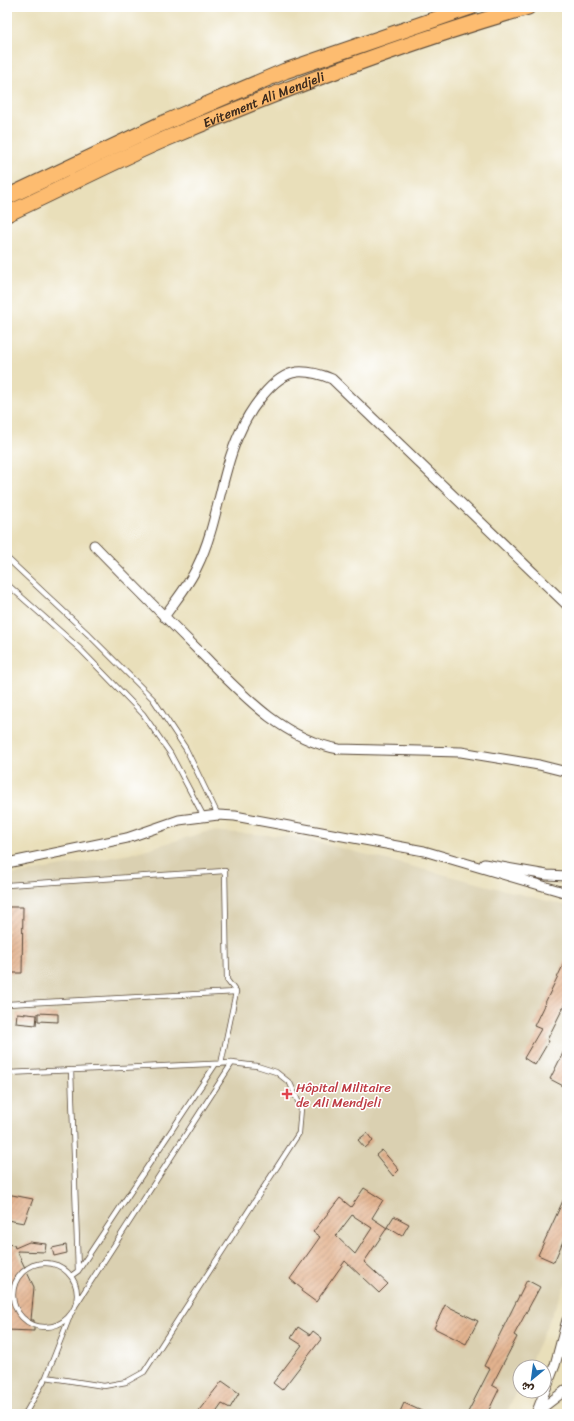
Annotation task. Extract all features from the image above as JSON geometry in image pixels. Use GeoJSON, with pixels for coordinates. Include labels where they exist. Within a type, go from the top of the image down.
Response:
{"type":"FeatureCollection","features":[{"type":"Feature","properties":{"kind":"highway","name":"Evitement Ali Mendjeli"},"geometry":{"type":"LineString","coordinates":[[7,197],[164,123],[285,70],[471,7]]}},
{"type":"Feature","properties":{"kind":"highway","name":"Evitement Ali Mendjeli"},"geometry":{"type":"LineString","coordinates":[[7,214],[167,139],[293,88],[455,28],[528,7]]}},
{"type":"Feature","properties":{"kind":"street"},"geometry":{"type":"LineString","coordinates":[[164,618],[197,568],[215,518],[227,470],[239,433],[264,392],[278,379],[295,372],[314,372],[332,379],[567,605]]}},
{"type":"Feature","properties":{"kind":"street"},"geometry":{"type":"LineString","coordinates":[[94,545],[164,618],[248,700],[269,716],[317,744],[339,749],[461,752],[539,765],[567,772]]}},
{"type":"Feature","properties":{"kind":"street"},"geometry":{"type":"LineString","coordinates":[[7,863],[127,838],[179,820],[218,815],[235,816],[383,843],[460,861],[567,894]]}},
{"type":"Feature","properties":{"kind":"street"},"geometry":{"type":"LineString","coordinates":[[460,861],[547,875],[567,876]]}},
{"type":"Feature","properties":{"kind":"street"},"geometry":{"type":"LineString","coordinates":[[537,1413],[559,1350],[567,1320]]}},
{"type":"Feature","properties":{"kind":"street"},"geometry":{"type":"LineString","coordinates":[[559,1350],[567,1342]]}},
{"type":"Feature","properties":{"kind":"street"},"geometry":{"type":"LineString","coordinates":[[537,1413],[567,1389]]}},
{"type":"Feature","properties":{"kind":"lane"},"geometry":{"type":"LineString","coordinates":[[7,558],[154,699],[186,749],[218,815]]}},
{"type":"Feature","properties":{"kind":"lane"},"geometry":{"type":"LineString","coordinates":[[7,584],[80,649],[142,714],[170,753],[204,817]]}},
{"type":"Feature","properties":{"kind":"lane"},"geometry":{"type":"LineString","coordinates":[[7,885],[225,871],[227,980],[236,992]]}},
{"type":"Feature","properties":{"kind":"lane"},"geometry":{"type":"LineString","coordinates":[[7,1004],[236,992]]}},
{"type":"Feature","properties":{"kind":"lane"},"geometry":{"type":"LineString","coordinates":[[71,1276],[78,1271],[218,1065],[236,992]]}},
{"type":"Feature","properties":{"kind":"lane"},"geometry":{"type":"LineString","coordinates":[[25,1414],[46,1377],[70,1315],[75,1306],[232,1063]]}},
{"type":"Feature","properties":{"kind":"lane"},"geometry":{"type":"LineString","coordinates":[[7,1073],[218,1065],[232,1063],[257,1066],[276,1072],[290,1083],[301,1108],[299,1134],[144,1372],[126,1382],[104,1386],[46,1377]]}},
{"type":"Feature","properties":{"kind":"lane"},"geometry":{"type":"LineString","coordinates":[[71,1070],[78,1271]]}},
{"type":"Feature","properties":{"kind":"lane"},"geometry":{"type":"LineString","coordinates":[[70,1315],[63,1322],[53,1326],[43,1327],[24,1319],[17,1311],[14,1301],[14,1290],[17,1280],[23,1272],[32,1266],[43,1263],[53,1264],[63,1269],[71,1276],[76,1285],[77,1296],[75,1306]]}},
{"type":"Feature","properties":{"kind":"shaded area","name":"Hôpital Militaire de Ali Mendjeli"},"geometry":{"type":"Polygon","coordinates":[[[209,831],[297,837],[567,906],[567,1281],[532,1359],[512,1359],[513,1399],[506,1414],[7,1414],[7,876],[130,854],[209,831]]]}},
{"type":"Feature","properties":{"kind":"building"},"geometry":{"type":"Polygon","coordinates":[[[7,907],[23,907],[22,973],[7,973],[7,907]]]}},
{"type":"Feature","properties":{"kind":"building"},"geometry":{"type":"Polygon","coordinates":[[[567,957],[567,1000],[547,1040],[549,1041],[535,1065],[524,1058],[541,1029],[534,1026],[567,957]]]}},
{"type":"Feature","properties":{"kind":"building"},"geometry":{"type":"Polygon","coordinates":[[[17,1013],[37,1015],[36,1025],[16,1023],[17,1013]]]}},
{"type":"Feature","properties":{"kind":"building"},"geometry":{"type":"Polygon","coordinates":[[[38,1013],[58,1014],[58,1022],[38,1021],[38,1013]]]}},
{"type":"Feature","properties":{"kind":"building"},"geometry":{"type":"Polygon","coordinates":[[[567,1045],[567,1088],[550,1079],[567,1045]]]}},
{"type":"Feature","properties":{"kind":"building"},"geometry":{"type":"Polygon","coordinates":[[[367,1133],[373,1141],[365,1148],[358,1140],[367,1133]]]}},
{"type":"Feature","properties":{"kind":"building"},"geometry":{"type":"Polygon","coordinates":[[[382,1150],[399,1170],[393,1176],[376,1155],[382,1150]]]}},
{"type":"Feature","properties":{"kind":"building"},"geometry":{"type":"Polygon","coordinates":[[[364,1188],[383,1200],[372,1218],[387,1228],[364,1262],[388,1284],[379,1293],[345,1261],[316,1302],[301,1291],[302,1289],[290,1279],[320,1237],[313,1232],[340,1198],[351,1207],[364,1188]],[[352,1215],[336,1236],[355,1254],[372,1228],[352,1215]]]}},
{"type":"Feature","properties":{"kind":"building"},"geometry":{"type":"Polygon","coordinates":[[[567,1192],[567,1232],[554,1262],[538,1255],[567,1192]]]}},
{"type":"Feature","properties":{"kind":"building"},"geometry":{"type":"Polygon","coordinates":[[[7,1194],[33,1199],[24,1223],[7,1220],[7,1194]]]}},
{"type":"Feature","properties":{"kind":"building"},"geometry":{"type":"Polygon","coordinates":[[[394,1216],[409,1224],[402,1236],[387,1227],[394,1216]]]}},
{"type":"Feature","properties":{"kind":"building"},"geometry":{"type":"Polygon","coordinates":[[[29,1242],[46,1244],[45,1252],[17,1251],[34,1287],[31,1320],[34,1320],[34,1331],[7,1330],[7,1244],[14,1245],[15,1248],[29,1242]]]}},
{"type":"Feature","properties":{"kind":"building"},"geometry":{"type":"Polygon","coordinates":[[[66,1245],[67,1253],[54,1256],[52,1248],[66,1245]]]}},
{"type":"Feature","properties":{"kind":"building"},"geometry":{"type":"Polygon","coordinates":[[[527,1280],[540,1287],[514,1335],[517,1337],[492,1385],[499,1389],[487,1414],[467,1414],[490,1369],[484,1366],[527,1280]]]}},
{"type":"Feature","properties":{"kind":"building"},"geometry":{"type":"Polygon","coordinates":[[[445,1305],[478,1321],[466,1344],[434,1328],[445,1305]]]}},
{"type":"Feature","properties":{"kind":"building"},"geometry":{"type":"Polygon","coordinates":[[[298,1327],[310,1335],[313,1331],[322,1338],[282,1390],[273,1383],[302,1345],[291,1338],[298,1327]]]}},
{"type":"Feature","properties":{"kind":"building"},"geometry":{"type":"Polygon","coordinates":[[[222,1381],[239,1393],[230,1408],[222,1404],[215,1414],[196,1414],[222,1381]]]}},
{"type":"Feature","properties":{"kind":"building"},"geometry":{"type":"Polygon","coordinates":[[[404,1403],[428,1414],[399,1414],[404,1403]]]}},
{"type":"Feature","properties":{"kind":"place","name":"Hôpital Militaire de Ali Mendjeli"},"geometry":{"type":"Point","coordinates":[287,1094]}}]}
